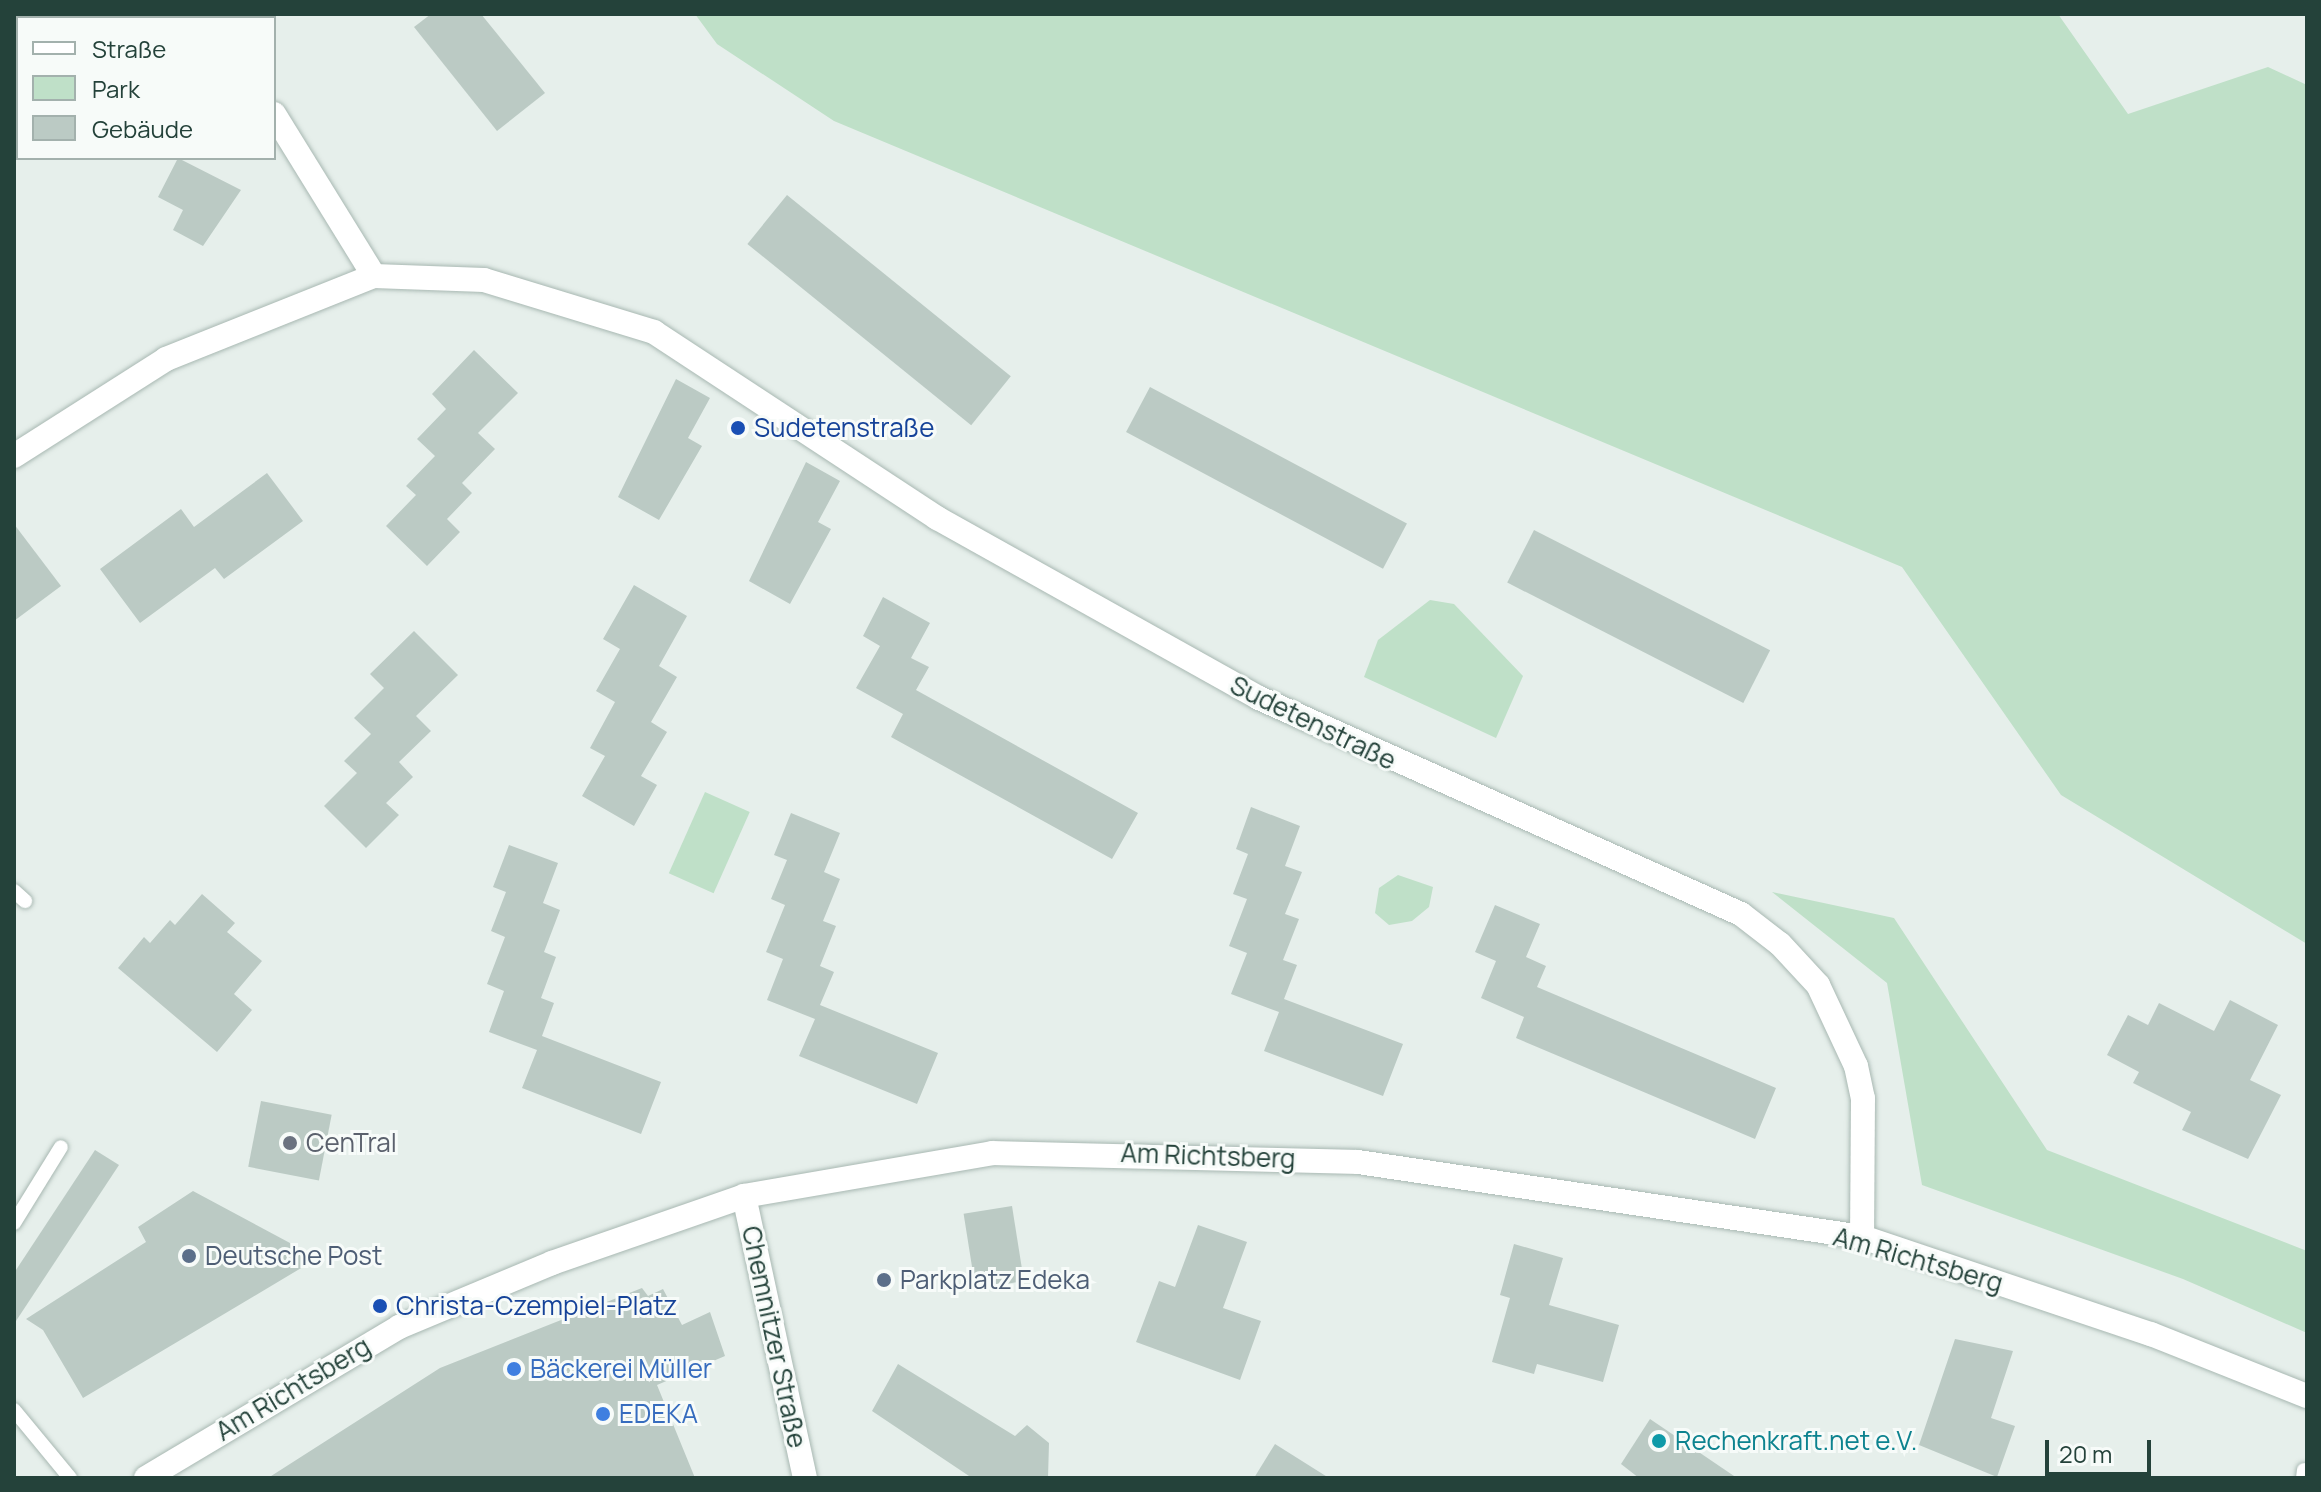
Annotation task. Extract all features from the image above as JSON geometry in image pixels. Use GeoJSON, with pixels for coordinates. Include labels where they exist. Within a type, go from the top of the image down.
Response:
{"type":"FeatureCollection","features":[{"type":"Feature","properties":{"kind":"street"},"geometry":{"type":"LineString","coordinates":[[276,117],[374,276]]}},
{"type":"Feature","properties":{"kind":"street","name":"Sudetenstraße"},"geometry":{"type":"LineString","coordinates":[[14,456],[166,359],[374,276],[484,280],[654,332],[925,511],[1259,698],[1741,914],[1802,965],[1843,1031],[1863,1098],[1862,1237]]}},
{"type":"Feature","properties":{"kind":"street","name":"Am Richtsberg"},"geometry":{"type":"LineString","coordinates":[[146,1478],[399,1327],[552,1263],[744,1196],[992,1153],[1069,1150],[1358,1162],[1862,1237],[2151,1334],[2307,1396]]}},
{"type":"Feature","properties":{"kind":"street","name":"Chemnitzer Straße"},"geometry":{"type":"LineString","coordinates":[[744,1196],[805,1478]]}},
{"type":"Feature","properties":{"kind":"lane"},"geometry":{"type":"LineString","coordinates":[[14,1223],[61,1147]]}},
{"type":"Feature","properties":{"kind":"lane"},"geometry":{"type":"LineString","coordinates":[[14,1410],[70,1478]]}},
{"type":"Feature","properties":{"kind":"green space"},"geometry":{"type":"Polygon","coordinates":[[[695,14],[2058,14],[2128,114],[2268,67],[2307,85],[2307,944],[2061,795],[1902,567],[834,121],[717,44],[695,14]]]}},
{"type":"Feature","properties":{"kind":"green space"},"geometry":{"type":"Polygon","coordinates":[[[1430,600],[1454,604],[1523,676],[1496,738],[1364,677],[1378,640],[1430,600]]]}},
{"type":"Feature","properties":{"kind":"green space"},"geometry":{"type":"Polygon","coordinates":[[[705,792],[750,812],[714,893],[669,873],[705,792]]]}},
{"type":"Feature","properties":{"kind":"green space"},"geometry":{"type":"Polygon","coordinates":[[[1398,875],[1433,887],[1429,907],[1412,921],[1389,925],[1375,913],[1379,888],[1398,875]]]}},
{"type":"Feature","properties":{"kind":"green space"},"geometry":{"type":"Polygon","coordinates":[[[1772,892],[1894,918],[2047,1150],[2307,1251],[2307,1333],[2183,1279],[1922,1185],[1887,983],[1772,892]]]}},
{"type":"Feature","properties":{"kind":"building"},"geometry":{"type":"Polygon","coordinates":[[[431,14],[481,14],[545,93],[497,131],[414,27],[431,14]]]}},
{"type":"Feature","properties":{"kind":"building"},"geometry":{"type":"Polygon","coordinates":[[[177,160],[241,190],[203,246],[173,230],[183,210],[158,197],[177,160]]]}},
{"type":"Feature","properties":{"kind":"building"},"geometry":{"type":"Polygon","coordinates":[[[787,195],[1011,376],[971,425],[747,244],[787,195]]]}},
{"type":"Feature","properties":{"kind":"building"},"geometry":{"type":"Polygon","coordinates":[[[474,350],[518,393],[478,433],[495,449],[462,483],[472,493],[447,519],[460,532],[427,566],[386,526],[416,495],[406,486],[435,456],[417,439],[446,409],[432,394],[474,350]]]}},
{"type":"Feature","properties":{"kind":"building"},"geometry":{"type":"Polygon","coordinates":[[[676,379],[710,398],[688,438],[702,446],[659,520],[618,497],[676,379]]]}},
{"type":"Feature","properties":{"kind":"building"},"geometry":{"type":"Polygon","coordinates":[[[1150,387],[1407,524],[1383,569],[1126,432],[1150,387]]]}},
{"type":"Feature","properties":{"kind":"building"},"geometry":{"type":"Polygon","coordinates":[[[806,462],[840,481],[818,522],[831,529],[790,604],[749,581],[806,462]]]}},
{"type":"Feature","properties":{"kind":"building"},"geometry":{"type":"Polygon","coordinates":[[[267,473],[303,521],[224,579],[215,568],[140,623],[100,569],[181,509],[194,527],[267,473]]]}},
{"type":"Feature","properties":{"kind":"building"},"geometry":{"type":"Polygon","coordinates":[[[14,524],[61,586],[14,621],[14,524]]]}},
{"type":"Feature","properties":{"kind":"building"},"geometry":{"type":"Polygon","coordinates":[[[1534,530],[1770,650],[1743,703],[1507,583],[1534,530]]]}},
{"type":"Feature","properties":{"kind":"building"},"geometry":{"type":"Polygon","coordinates":[[[634,585],[687,616],[659,666],[677,677],[651,722],[667,732],[641,776],[657,785],[634,826],[582,796],[605,756],[590,748],[615,702],[596,691],[620,649],[603,639],[634,585]]]}},
{"type":"Feature","properties":{"kind":"building"},"geometry":{"type":"Polygon","coordinates":[[[883,597],[930,623],[911,658],[929,667],[916,690],[1138,813],[1112,859],[891,737],[903,714],[856,688],[880,646],[863,636],[883,597]]]}},
{"type":"Feature","properties":{"kind":"building"},"geometry":{"type":"Polygon","coordinates":[[[414,631],[458,675],[416,716],[431,731],[399,762],[413,777],[386,803],[399,815],[366,848],[324,806],[357,773],[344,761],[371,734],[354,718],[384,688],[370,674],[414,631]]]}},
{"type":"Feature","properties":{"kind":"building"},"geometry":{"type":"Polygon","coordinates":[[[1251,807],[1300,826],[1285,866],[1302,872],[1285,914],[1299,919],[1283,960],[1297,965],[1284,999],[1403,1044],[1383,1096],[1264,1051],[1279,1012],[1231,994],[1247,953],[1229,946],[1247,899],[1233,894],[1248,854],[1236,849],[1251,807]]]}},
{"type":"Feature","properties":{"kind":"building"},"geometry":{"type":"Polygon","coordinates":[[[791,813],[840,833],[824,872],[840,879],[823,921],[836,926],[820,966],[834,972],[820,1005],[938,1053],[917,1104],[799,1056],[815,1019],[767,1000],[783,959],[766,952],[785,905],[771,899],[787,860],[774,855],[791,813]]]}},
{"type":"Feature","properties":{"kind":"building"},"geometry":{"type":"Polygon","coordinates":[[[509,845],[558,863],[543,903],[560,910],[544,952],[556,957],[541,998],[554,1003],[542,1036],[661,1082],[641,1134],[522,1088],[537,1050],[489,1032],[504,991],[487,984],[505,937],[491,931],[506,892],[493,887],[509,845]]]}},
{"type":"Feature","properties":{"kind":"building"},"geometry":{"type":"Polygon","coordinates":[[[202,894],[235,923],[227,932],[262,961],[234,994],[252,1010],[217,1052],[118,968],[144,937],[150,943],[170,920],[175,925],[202,894]]]}},
{"type":"Feature","properties":{"kind":"building"},"geometry":{"type":"Polygon","coordinates":[[[1495,905],[1540,924],[1526,957],[1546,966],[1537,987],[1776,1088],[1755,1139],[1516,1038],[1524,1017],[1481,998],[1496,961],[1475,952],[1495,905]]]}},
{"type":"Feature","properties":{"kind":"building"},"geometry":{"type":"Polygon","coordinates":[[[2230,1000],[2278,1025],[2250,1080],[2281,1095],[2248,1159],[2182,1130],[2191,1112],[2133,1083],[2139,1072],[2107,1055],[2128,1015],[2148,1025],[2159,1003],[2214,1031],[2230,1000]]]}},
{"type":"Feature","properties":{"kind":"building","name":"CenTral"},"geometry":{"type":"Polygon","coordinates":[[[261,1101],[332,1115],[319,1181],[248,1167],[261,1101]]]}},
{"type":"Feature","properties":{"kind":"building"},"geometry":{"type":"Polygon","coordinates":[[[95,1150],[119,1165],[14,1324],[14,1273],[95,1150]]]}},
{"type":"Feature","properties":{"kind":"building"},"geometry":{"type":"Polygon","coordinates":[[[193,1191],[318,1258],[83,1398],[43,1330],[26,1319],[146,1242],[138,1227],[193,1191]]]}},
{"type":"Feature","properties":{"kind":"building"},"geometry":{"type":"Polygon","coordinates":[[[1012,1206],[1024,1281],[975,1289],[964,1214],[1012,1206]]]}},
{"type":"Feature","properties":{"kind":"building"},"geometry":{"type":"Polygon","coordinates":[[[1198,1225],[1247,1242],[1223,1308],[1261,1321],[1240,1380],[1136,1342],[1159,1281],[1175,1287],[1198,1225]]]}},
{"type":"Feature","properties":{"kind":"building"},"geometry":{"type":"Polygon","coordinates":[[[1514,1244],[1563,1258],[1549,1305],[1619,1325],[1603,1382],[1537,1364],[1534,1374],[1492,1362],[1510,1298],[1500,1295],[1514,1244]]]}},
{"type":"Feature","properties":{"kind":"building"},"geometry":{"type":"Polygon","coordinates":[[[642,1288],[648,1296],[663,1289],[682,1325],[710,1312],[725,1356],[657,1385],[695,1478],[268,1478],[440,1368],[642,1288]]]}},
{"type":"Feature","properties":{"kind":"building"},"geometry":{"type":"Polygon","coordinates":[[[1955,1339],[2013,1351],[1991,1418],[2015,1426],[1997,1477],[1919,1445],[1955,1339]]]}},
{"type":"Feature","properties":{"kind":"building"},"geometry":{"type":"Polygon","coordinates":[[[898,1364],[1015,1436],[1027,1425],[1049,1443],[1048,1478],[972,1478],[872,1411],[898,1364]]]}},
{"type":"Feature","properties":{"kind":"building","name":"Rechenkraft.net e.V."},"geometry":{"type":"Polygon","coordinates":[[[1650,1419],[1737,1478],[1639,1478],[1621,1464],[1650,1419]]]}},
{"type":"Feature","properties":{"kind":"building"},"geometry":{"type":"Polygon","coordinates":[[[1275,1444],[1329,1478],[1254,1478],[1275,1444]]]}},
{"type":"Feature","properties":{"kind":"place","name":"Sudetenstraße"},"geometry":{"type":"Point","coordinates":[738,428]}},
{"type":"Feature","properties":{"kind":"place","name":"CenTral"},"geometry":{"type":"Point","coordinates":[290,1143]}},
{"type":"Feature","properties":{"kind":"place","name":"Deutsche Post"},"geometry":{"type":"Point","coordinates":[189,1256]}},
{"type":"Feature","properties":{"kind":"place","name":"Parkplatz Edeka"},"geometry":{"type":"Point","coordinates":[884,1280]}},
{"type":"Feature","properties":{"kind":"place","name":"Christa-Czempiel-Platz"},"geometry":{"type":"Point","coordinates":[380,1306]}},
{"type":"Feature","properties":{"kind":"place","name":"Bäckerei Müller"},"geometry":{"type":"Point","coordinates":[514,1369]}},
{"type":"Feature","properties":{"kind":"place","name":"EDEKA"},"geometry":{"type":"Point","coordinates":[603,1414]}},
{"type":"Feature","properties":{"kind":"place","name":"Rechenkraft.net e.V."},"geometry":{"type":"Point","coordinates":[1659,1441]}}]}
